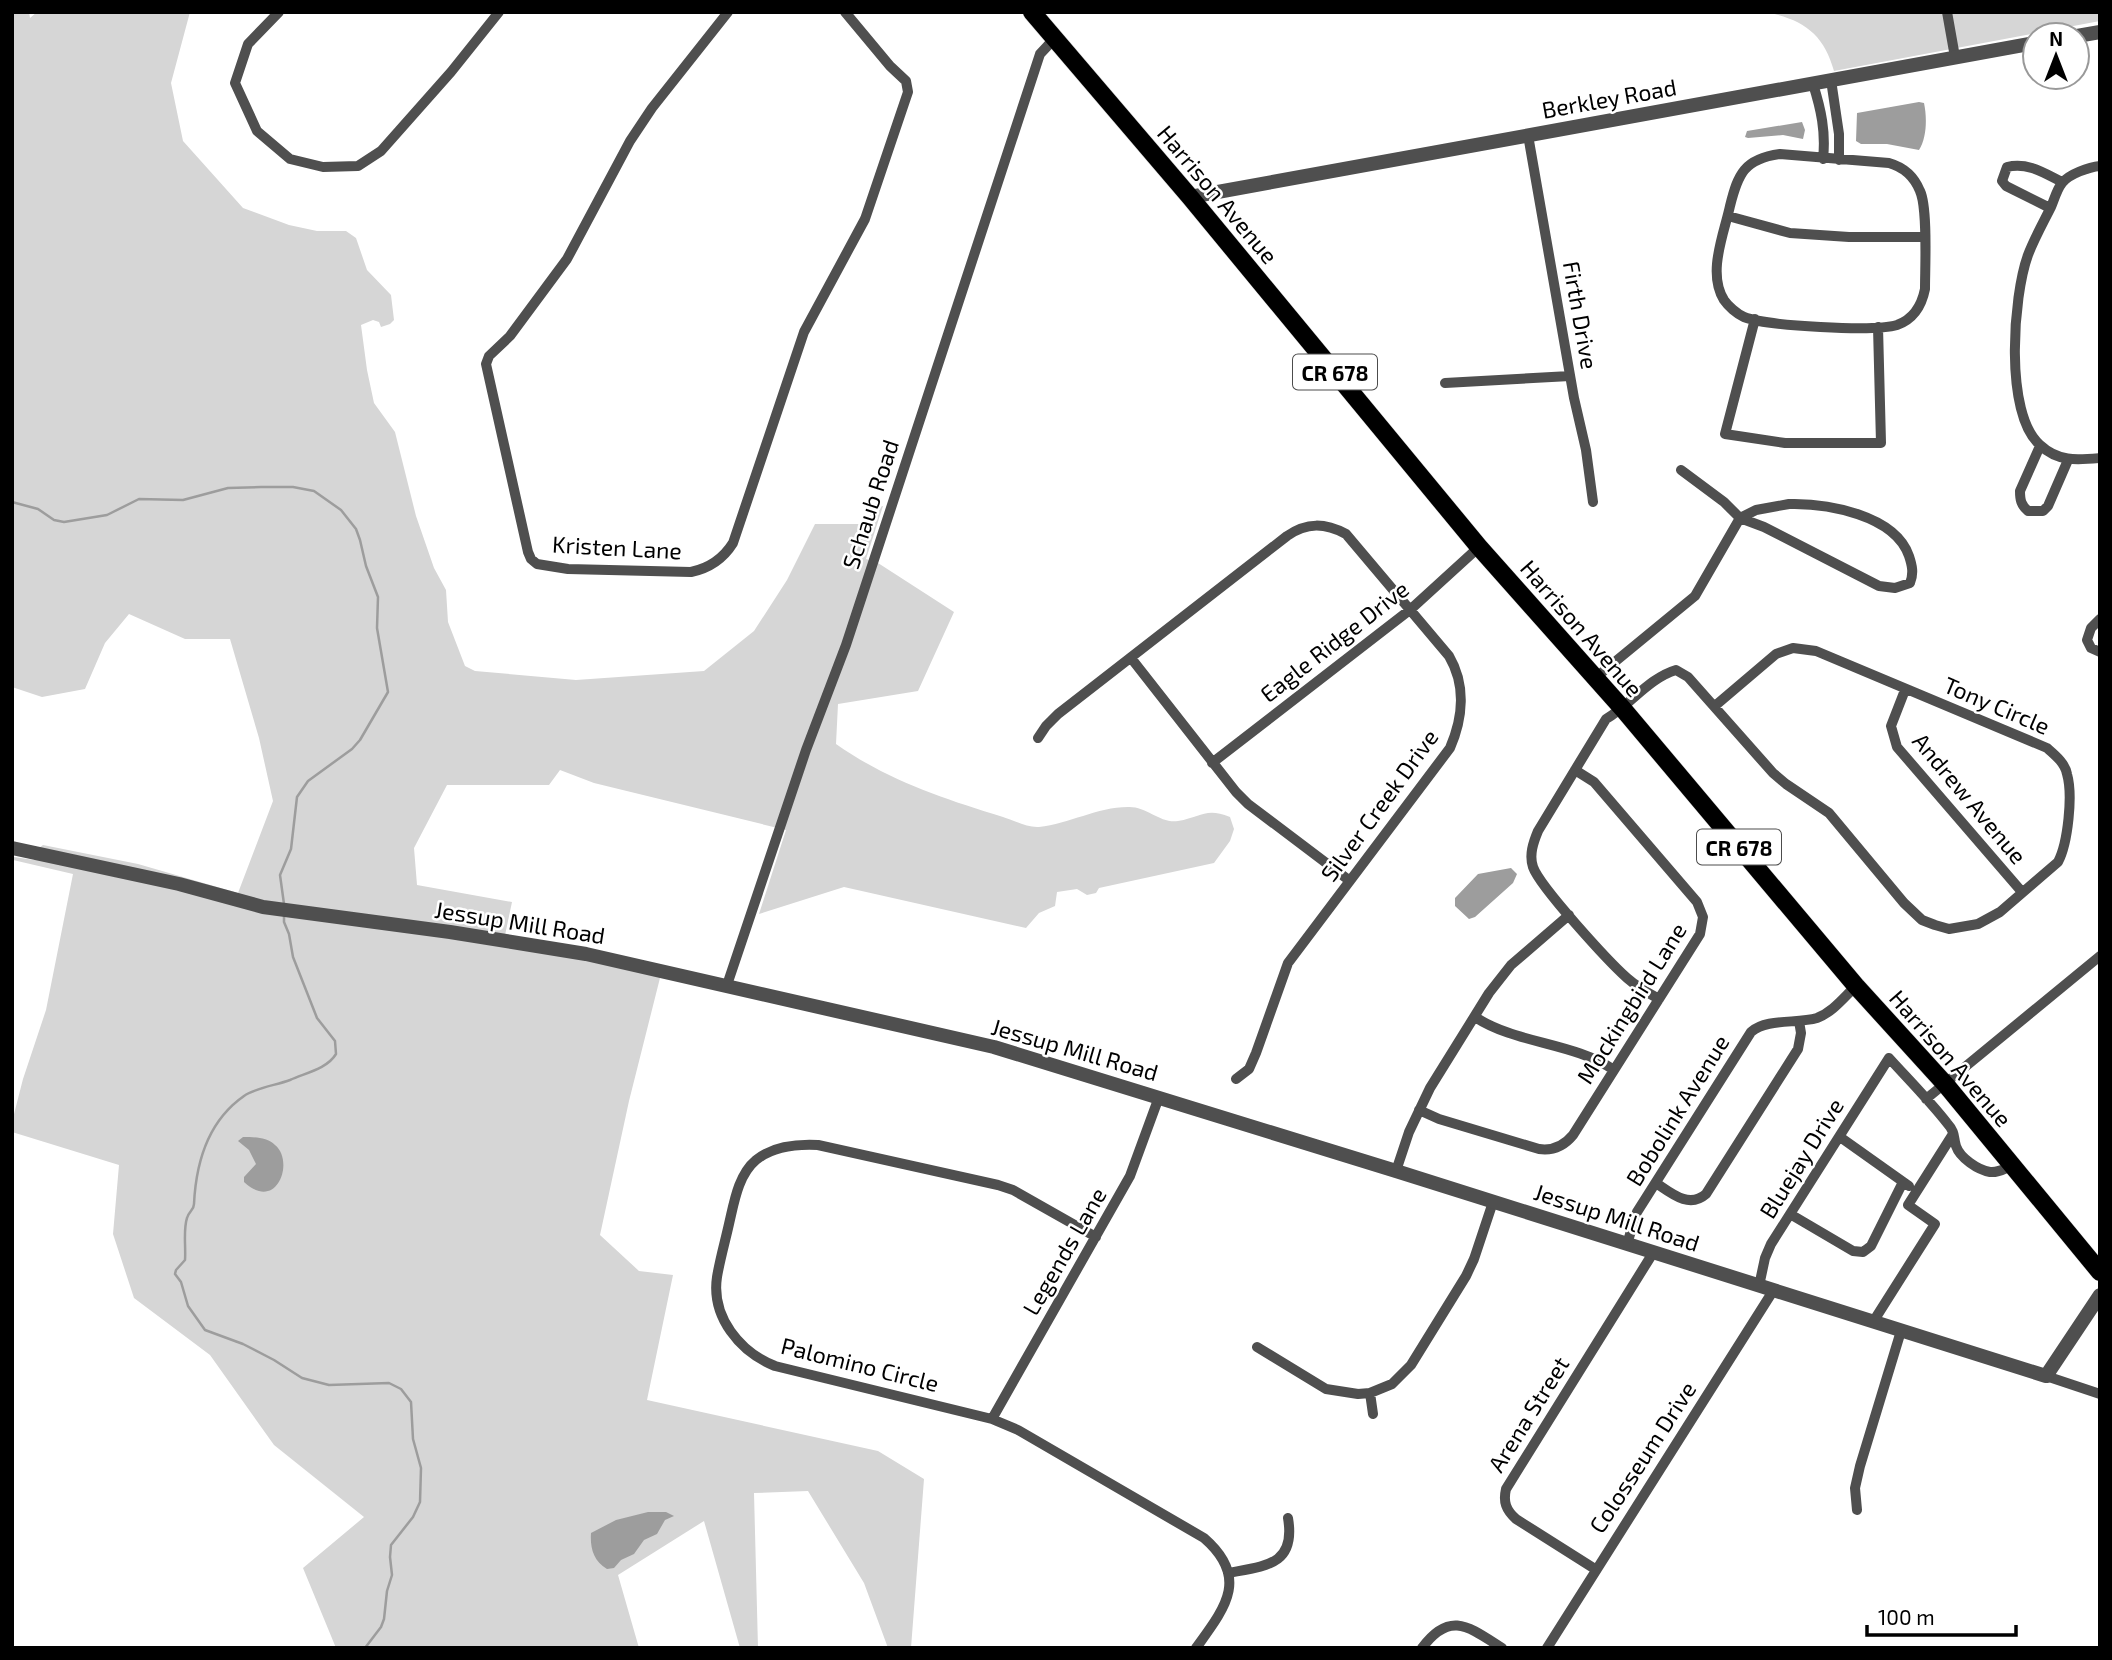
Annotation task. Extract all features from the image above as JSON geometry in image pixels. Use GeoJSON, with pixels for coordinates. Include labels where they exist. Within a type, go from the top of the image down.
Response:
{"type":"FeatureCollection","features":[{"type":"Feature","properties":{"kind":"main road","name":"Harrison Avenue"},"geometry":{"type":"LineString","coordinates":[[1032,12],[1190,197],[1479,547],[1623,709],[1856,986],[1946,1085],[2100,1272]]}},
{"type":"Feature","properties":{"kind":"street"},"geometry":{"type":"LineString","coordinates":[[279,12],[248,44],[235,83],[257,131],[290,159],[323,167],[358,166],[381,151],[452,72],[499,12]]}},
{"type":"Feature","properties":{"kind":"street","name":"Kristen Lane"},"geometry":{"type":"LineString","coordinates":[[728,12],[637,130],[567,259],[510,336],[489,356],[486,364],[528,552],[532,561],[537,564],[573,569],[691,572],[717,562],[733,543],[804,332],[865,219],[908,92],[906,81],[845,12]]}},
{"type":"Feature","properties":{"kind":"street"},"geometry":{"type":"LineString","coordinates":[[1947,12],[1955,57]]}},
{"type":"Feature","properties":{"kind":"street","name":"Schaub Road"},"geometry":{"type":"LineString","coordinates":[[727,985],[806,750],[846,645],[1040,54],[1054,39]]}},
{"type":"Feature","properties":{"kind":"street","name":"Berkley Road"},"geometry":{"type":"LineString","coordinates":[[1190,197],[2021,45]]}},
{"type":"Feature","properties":{"kind":"street"},"geometry":{"type":"LineString","coordinates":[[1830,80],[1839,134],[1839,160]]}},
{"type":"Feature","properties":{"kind":"street"},"geometry":{"type":"LineString","coordinates":[[1813,83],[1823,118],[1823,159]]}},
{"type":"Feature","properties":{"kind":"street","name":"Firth Drive"},"geometry":{"type":"LineString","coordinates":[[1528,135],[1570,376],[1586,450],[1593,502]]}},
{"type":"Feature","properties":{"kind":"street"},"geometry":{"type":"LineString","coordinates":[[1780,154],[1823,159],[1899,166],[1922,192],[1925,289],[1923,302],[1907,320],[1897,325],[1782,325],[1744,317],[1724,299],[1716,271],[1736,180],[1752,162],[1766,156],[1780,154]]}},
{"type":"Feature","properties":{"kind":"street"},"geometry":{"type":"LineString","coordinates":[[2050,208],[2006,187],[2002,181],[2007,167],[2017,164],[2028,166],[2062,182]]}},
{"type":"Feature","properties":{"kind":"street"},"geometry":{"type":"LineString","coordinates":[[2100,166],[2090,167],[2062,182],[2028,255],[2016,320],[2019,406],[2025,424],[2040,446],[2068,460],[2100,458]]}},
{"type":"Feature","properties":{"kind":"street"},"geometry":{"type":"LineString","coordinates":[[1728,216],[1790,233],[1849,237],[1924,237]]}},
{"type":"Feature","properties":{"kind":"street"},"geometry":{"type":"LineString","coordinates":[[1755,319],[1725,434],[1785,443],[1881,443],[1878,327]]}},
{"type":"Feature","properties":{"kind":"street"},"geometry":{"type":"LineString","coordinates":[[1445,383],[1570,376]]}},
{"type":"Feature","properties":{"kind":"street"},"geometry":{"type":"LineString","coordinates":[[2040,446],[2020,491],[2023,507],[2028,511],[2043,511],[2048,506],[2068,460]]}},
{"type":"Feature","properties":{"kind":"street"},"geometry":{"type":"LineString","coordinates":[[1594,679],[1695,596],[1740,518],[1756,510],[1814,504],[1842,509],[1865,518],[1896,535],[1904,543],[1912,565],[1910,583],[1895,588],[1880,586],[1764,527],[1740,518],[1724,502],[1681,470]]}},
{"type":"Feature","properties":{"kind":"street","name":"Silver Creek Drive"},"geometry":{"type":"LineString","coordinates":[[1038,738],[1058,714],[1287,536],[1298,528],[1312,524],[1334,527],[1346,534],[1411,609],[1456,667],[1462,702],[1457,733],[1450,748],[1288,963],[1256,1054],[1248,1069],[1236,1079]]}},
{"type":"Feature","properties":{"kind":"street","name":"Eagle Ridge Drive"},"geometry":{"type":"LineString","coordinates":[[1212,763],[1411,609],[1479,547]]}},
{"type":"Feature","properties":{"kind":"street"},"geometry":{"type":"LineString","coordinates":[[2100,619],[2091,628],[2087,640],[2091,648],[2100,653]]}},
{"type":"Feature","properties":{"kind":"street","name":"Tony Circle"},"geometry":{"type":"LineString","coordinates":[[1623,709],[1656,679],[1676,670],[1683,672],[1716,705],[1773,773],[1829,813],[1904,903],[1922,920],[1949,929],[1978,923],[2000,912],[2058,862],[2063,853],[2068,809],[2067,772],[2057,756],[2047,748],[1816,651],[1793,648],[1776,654],[1716,705]]}},
{"type":"Feature","properties":{"kind":"street"},"geometry":{"type":"LineString","coordinates":[[1131,658],[1212,763],[1248,804],[1350,881]]}},
{"type":"Feature","properties":{"kind":"street","name":"Andrew Avenue"},"geometry":{"type":"LineString","coordinates":[[1905,690],[1891,726],[1897,747],[2022,892]]}},
{"type":"Feature","properties":{"kind":"street"},"geometry":{"type":"LineString","coordinates":[[1623,709],[1606,719],[1538,831],[1532,849],[1533,865],[1536,873],[1569,915],[1628,978],[1659,999]]}},
{"type":"Feature","properties":{"kind":"street","name":"Mockingbird Lane"},"geometry":{"type":"LineString","coordinates":[[1419,1110],[1439,1119],[1533,1148],[1552,1149],[1571,1138],[1700,934],[1703,924],[1702,911],[1697,902],[1594,782],[1575,770]]}},
{"type":"Feature","properties":{"kind":"street","name":"Jessup Mill Road"},"geometry":{"type":"LineString","coordinates":[[12,848],[179,884],[263,907],[543,946],[727,985],[993,1047],[2100,1394]]}},
{"type":"Feature","properties":{"kind":"street"},"geometry":{"type":"LineString","coordinates":[[1395,1171],[1419,1110],[1489,993],[1511,965],[1569,915]]}},
{"type":"Feature","properties":{"kind":"street"},"geometry":{"type":"LineString","coordinates":[[2011,1166],[1999,1171],[1981,1169],[1961,1155],[1955,1145],[1956,1137],[1948,1123],[1926,1099],[2100,956]]}},
{"type":"Feature","properties":{"kind":"street","name":"Bobolink Avenue"},"geometry":{"type":"LineString","coordinates":[[1627,1244],[1637,1212],[1751,1032],[1761,1026],[1814,1018],[1830,1011],[1856,986]]}},
{"type":"Feature","properties":{"kind":"street"},"geometry":{"type":"LineString","coordinates":[[1475,1017],[1490,1025],[1588,1056],[1614,1070]]}},
{"type":"Feature","properties":{"kind":"street"},"geometry":{"type":"LineString","coordinates":[[1656,1183],[1686,1200],[1694,1201],[1706,1194],[1791,1061],[1800,1041],[1799,1021]]}},
{"type":"Feature","properties":{"kind":"street","name":"Bluejay Drive"},"geometry":{"type":"LineString","coordinates":[[1766,1288],[1767,1253],[1889,1058],[1926,1099]]}},
{"type":"Feature","properties":{"kind":"street","name":"Legends Lane"},"geometry":{"type":"LineString","coordinates":[[992,1419],[1130,1176],[1159,1097]]}},
{"type":"Feature","properties":{"kind":"street"},"geometry":{"type":"LineString","coordinates":[[1908,1205],[1953,1134]]}},
{"type":"Feature","properties":{"kind":"street"},"geometry":{"type":"LineString","coordinates":[[1840,1137],[1917,1191]]}},
{"type":"Feature","properties":{"kind":"street","name":"Palomino Circle"},"geometry":{"type":"LineString","coordinates":[[1096,1237],[1013,1190],[998,1185],[818,1145],[799,1144],[772,1152],[757,1160],[746,1174],[735,1198],[716,1280],[721,1313],[729,1329],[759,1360],[992,1419],[1029,1436],[1204,1538],[1221,1554],[1228,1573]]}},
{"type":"Feature","properties":{"kind":"street"},"geometry":{"type":"LineString","coordinates":[[1790,1214],[1858,1253],[1871,1246],[1903,1182]]}},
{"type":"Feature","properties":{"kind":"street"},"geometry":{"type":"LineString","coordinates":[[1872,1322],[1935,1224],[1895,1198]]}},
{"type":"Feature","properties":{"kind":"street"},"geometry":{"type":"LineString","coordinates":[[1257,1348],[1326,1389],[1348,1394],[1370,1393],[1392,1384],[1411,1364],[1474,1259],[1493,1202]]}},
{"type":"Feature","properties":{"kind":"street","name":"Arena Street"},"geometry":{"type":"LineString","coordinates":[[1595,1569],[1516,1519],[1508,1512],[1503,1499],[1506,1489],[1653,1253]]}},
{"type":"Feature","properties":{"kind":"street","name":"Colosseum Drive"},"geometry":{"type":"LineString","coordinates":[[1547,1648],[1766,1288]]}},
{"type":"Feature","properties":{"kind":"street"},"geometry":{"type":"LineString","coordinates":[[2046,1376],[2100,1295]]}},
{"type":"Feature","properties":{"kind":"street"},"geometry":{"type":"LineString","coordinates":[[1857,1510],[1855,1488],[1860,1466],[1901,1331]]}},
{"type":"Feature","properties":{"kind":"street"},"geometry":{"type":"LineString","coordinates":[[1370,1393],[1373,1414]]}},
{"type":"Feature","properties":{"kind":"street"},"geometry":{"type":"LineString","coordinates":[[1196,1648],[1227,1603],[1230,1590],[1228,1573],[1264,1566],[1283,1555],[1290,1541],[1288,1518]]}},
{"type":"Feature","properties":{"kind":"street"},"geometry":{"type":"LineString","coordinates":[[1422,1648],[1434,1632],[1454,1624],[1467,1627],[1502,1648]]}},
{"type":"Feature","properties":{"kind":"shaded area"},"geometry":{"type":"Polygon","coordinates":[[[12,12],[29,12],[30,18],[37,12],[190,12],[171,83],[183,141],[243,208],[289,225],[317,231],[346,231],[356,238],[367,270],[391,295],[394,320],[381,327],[379,322],[373,320],[361,325],[374,403],[395,432],[416,516],[434,568],[446,590],[448,622],[465,666],[475,671],[576,680],[704,671],[754,631],[787,580],[815,524],[863,524],[876,507],[883,506],[866,559],[878,563],[954,612],[918,691],[838,704],[836,744],[876,768],[917,787],[1030,826],[1050,825],[1105,810],[1128,807],[1135,807],[1172,821],[1209,813],[1230,817],[1234,829],[1230,841],[1214,863],[1099,888],[1096,893],[1087,895],[1077,889],[1057,892],[1055,906],[1039,913],[1026,928],[844,887],[759,914],[786,830],[594,783],[560,770],[549,785],[447,785],[414,848],[417,885],[512,902],[504,940],[662,970],[629,1101],[600,1235],[639,1271],[673,1275],[647,1400],[878,1451],[924,1479],[911,1648],[888,1648],[864,1583],[808,1491],[754,1493],[758,1648],[740,1648],[704,1521],[618,1575],[639,1648],[336,1648],[303,1568],[364,1517],[274,1445],[210,1355],[134,1298],[113,1234],[119,1165],[12,1132],[23,1079],[46,1010],[73,874],[13,860],[14,857],[34,860],[36,850],[43,845],[138,864],[238,893],[273,801],[259,738],[230,639],[185,639],[129,614],[105,643],[85,689],[42,697],[12,687],[12,12]]]}},
{"type":"Feature","properties":{"kind":"shaded area"},"geometry":{"type":"Polygon","coordinates":[[[1765,12],[2100,12],[2100,21],[2021,21],[2021,36],[1834,71],[1824,47],[1810,30],[1765,12]]]}},
{"type":"Feature","properties":{"kind":"shaded area"},"geometry":{"type":"Polygon","coordinates":[[[1924,103],[1926,121],[1924,140],[1919,150],[1887,144],[1861,144],[1856,141],[1857,113],[1924,103]]]}},
{"type":"Feature","properties":{"kind":"shaded area"},"geometry":{"type":"Polygon","coordinates":[[[1802,122],[1805,130],[1803,139],[1783,135],[1745,137],[1747,131],[1802,122]]]}},
{"type":"Feature","properties":{"kind":"shaded area"},"geometry":{"type":"Polygon","coordinates":[[[1511,868],[1517,874],[1513,883],[1475,917],[1469,919],[1455,906],[1455,898],[1478,874],[1511,868]]]}},
{"type":"Feature","properties":{"kind":"shaded area"},"geometry":{"type":"Polygon","coordinates":[[[243,1137],[268,1140],[281,1152],[283,1172],[274,1188],[266,1192],[256,1190],[244,1182],[244,1177],[256,1164],[249,1150],[238,1141],[243,1137]]]}},
{"type":"Feature","properties":{"kind":"shaded area"},"geometry":{"type":"Polygon","coordinates":[[[648,1512],[666,1512],[674,1516],[665,1520],[657,1534],[644,1540],[634,1554],[621,1560],[614,1568],[607,1569],[602,1566],[593,1553],[591,1533],[616,1520],[648,1512]]]}},
{"type":"Feature","properties":{"kind":"waterway"},"geometry":{"type":"LineString","coordinates":[[12,502],[38,509],[54,520],[64,522],[107,515],[139,499],[183,500],[228,488],[293,487],[314,491],[341,510],[356,529],[378,597],[377,628],[388,692],[360,740],[352,749],[308,781],[297,797],[291,849],[280,875],[284,904]]}},
{"type":"Feature","properties":{"kind":"waterway"},"geometry":{"type":"LineString","coordinates":[[284,914],[293,957],[317,1018],[335,1041],[336,1054],[315,1070],[249,1093],[221,1118],[201,1158],[194,1206],[186,1223],[185,1260],[175,1274],[181,1282],[188,1306],[205,1330],[243,1344],[302,1378],[329,1385],[389,1383],[401,1389],[411,1402],[413,1439],[421,1468],[420,1502],[413,1517],[391,1545],[392,1575],[384,1619],[365,1648]]}}]}
